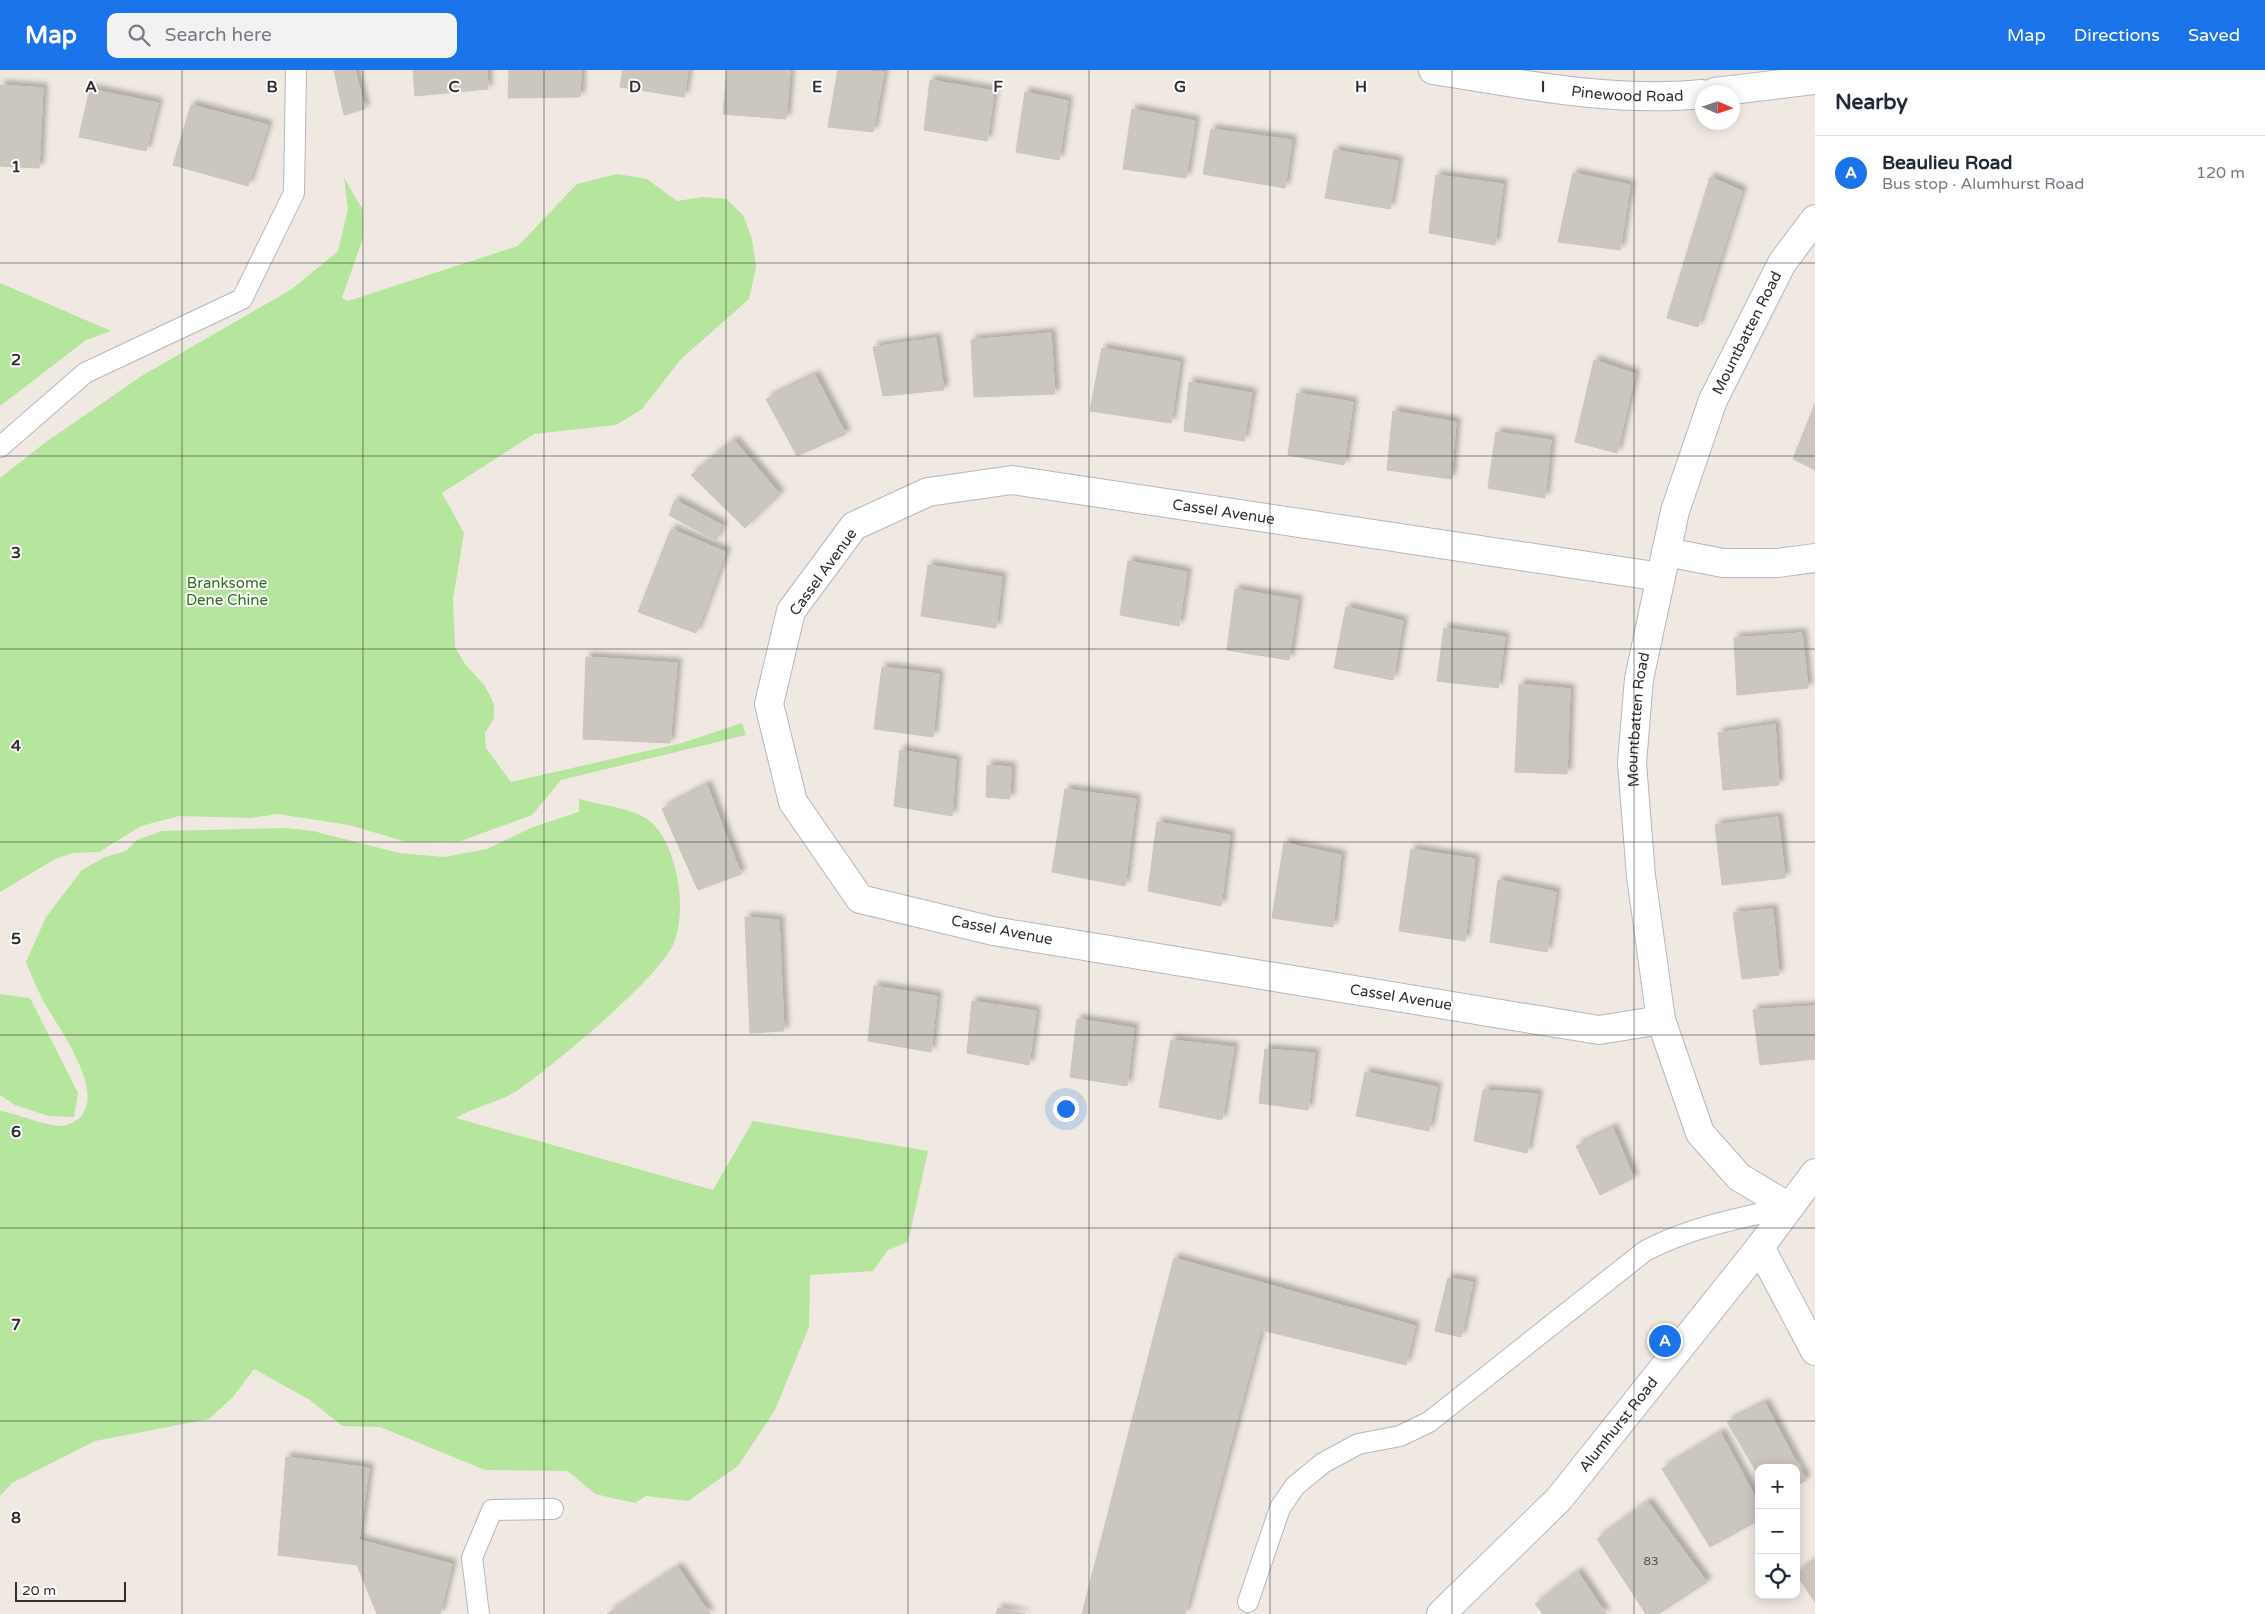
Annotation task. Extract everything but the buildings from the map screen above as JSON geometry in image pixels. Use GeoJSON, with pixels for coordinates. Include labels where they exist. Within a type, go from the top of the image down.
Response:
{"type":"FeatureCollection","features":[{"type":"Feature","properties":{"kind":"street","name":"Pinewood Road"},"geometry":{"type":"LineString","coordinates":[[1433,70],[1566,91],[1664,98],[1695,95]]}},
{"type":"Feature","properties":{"kind":"street"},"geometry":{"type":"LineString","coordinates":[[1740,89],[1815,80]]}},
{"type":"Feature","properties":{"kind":"street","name":"Mountbatten Road"},"geometry":{"type":"LineString","coordinates":[[1789,1206],[1739,1177],[1700,1133],[1661,1020],[1641,876],[1632,763],[1638,679],[1675,511],[1713,400],[1782,263],[1815,219]]}},
{"type":"Feature","properties":{"kind":"street","name":"Cassel Avenue"},"geometry":{"type":"LineString","coordinates":[[1661,1020],[1599,1030],[993,931],[860,899],[793,802],[769,704],[791,612],[854,526],[928,492],[1012,480],[1664,564],[1777,563],[1815,558]]}},
{"type":"Feature","properties":{"kind":"street","name":"Alumhurst Road"},"geometry":{"type":"LineString","coordinates":[[1441,1614],[1559,1499],[1760,1247],[1815,1172]]}},
{"type":"Feature","properties":{"kind":"street"},"geometry":{"type":"LineString","coordinates":[[1760,1247],[1815,1351]]}},
{"type":"Feature","properties":{"kind":"lane"},"geometry":{"type":"LineString","coordinates":[[0,447],[85,374],[184,325],[242,299],[294,193],[296,70]]}},
{"type":"Feature","properties":{"kind":"lane"},"geometry":{"type":"LineString","coordinates":[[1248,1602],[1280,1508],[1294,1486],[1323,1463],[1358,1444],[1400,1436],[1429,1422],[1645,1251],[1668,1238],[1692,1230],[1789,1206]]}},
{"type":"Feature","properties":{"kind":"lane"},"geometry":{"type":"LineString","coordinates":[[479,1614],[472,1558],[492,1510],[553,1510]]}},
{"type":"Feature","properties":{"kind":"green space","name":"Branksome Dene Chine"},"geometry":{"type":"Polygon","coordinates":[[[617,174],[647,179],[677,201],[703,197],[726,199],[743,215],[752,239],[756,267],[749,299],[681,359],[642,409],[616,425],[534,434],[442,493],[464,533],[453,599],[455,647],[465,664],[485,686],[494,704],[494,718],[485,733],[486,748],[511,782],[682,743],[742,723],[746,735],[561,780],[532,815],[461,841],[407,842],[349,825],[277,814],[251,818],[179,816],[141,826],[99,852],[73,853],[55,859],[0,892],[0,478],[46,442],[140,377],[292,289],[338,251],[348,209],[344,178],[363,210],[363,238],[342,298],[348,301],[518,246],[577,184],[617,174]]]}},
{"type":"Feature","properties":{"kind":"green space"},"geometry":{"type":"Polygon","coordinates":[[[0,283],[111,331],[86,340],[0,406],[0,283]]]}},
{"type":"Feature","properties":{"kind":"green space"},"geometry":{"type":"Polygon","coordinates":[[[579,799],[636,813],[651,822],[660,832],[673,859],[679,888],[680,914],[675,940],[667,955],[651,975],[606,1018],[557,1060],[514,1093],[456,1118],[713,1190],[753,1121],[928,1151],[908,1242],[888,1250],[873,1271],[810,1275],[809,1327],[775,1410],[738,1466],[688,1501],[646,1496],[635,1503],[595,1494],[568,1471],[485,1470],[380,1427],[342,1426],[310,1400],[254,1369],[233,1397],[209,1419],[95,1441],[12,1483],[0,1496],[0,1111],[61,1126],[67,1125],[81,1116],[87,1103],[86,1086],[81,1068],[72,1049],[42,999],[26,962],[46,917],[82,870],[105,857],[126,851],[137,840],[161,831],[286,828],[313,831],[399,853],[444,857],[487,849],[533,827],[579,812],[579,799]]]}},
{"type":"Feature","properties":{"kind":"green space"},"geometry":{"type":"Polygon","coordinates":[[[0,994],[30,998],[78,1093],[74,1117],[49,1116],[15,1105],[0,1095],[0,994]]]}},
{"type":"Feature","properties":{"kind":"place","name":"Beaulieu Road"},"geometry":{"type":"Point","coordinates":[1665,1341]}}]}
